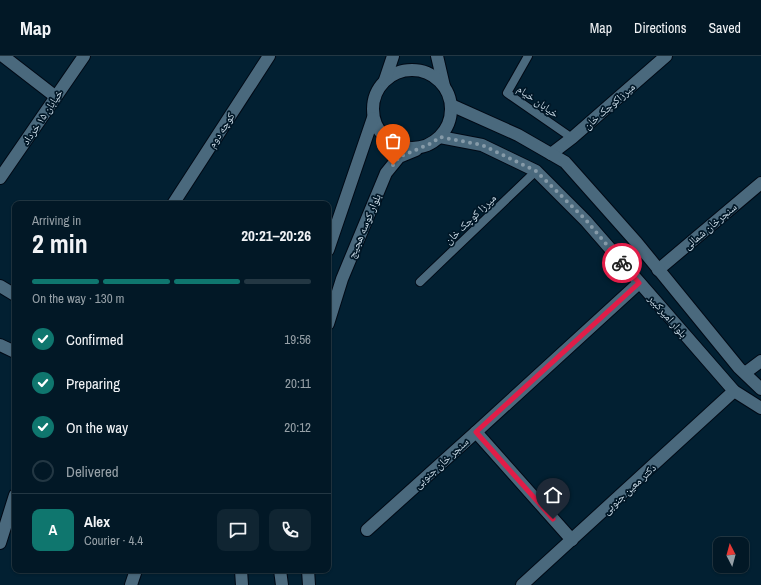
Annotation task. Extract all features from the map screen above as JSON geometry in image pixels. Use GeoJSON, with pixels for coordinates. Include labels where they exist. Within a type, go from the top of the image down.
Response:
{"type":"FeatureCollection","features":[{"type":"Feature","properties":{"kind":"street"},"geometry":{"type":"LineString","coordinates":[[3,56],[56,97]]}},
{"type":"Feature","properties":{"kind":"street","name":"خیابان ۱۵ خرداد"},"geometry":{"type":"LineString","coordinates":[[0,178],[84,56]]}},
{"type":"Feature","properties":{"kind":"street","name":"کوچه دوم"},"geometry":{"type":"LineString","coordinates":[[175,201],[269,56]]}},
{"type":"Feature","properties":{"kind":"street"},"geometry":{"type":"LineString","coordinates":[[393,56],[385,80],[374,97],[372,107],[373,118],[383,137],[402,148],[412,149],[423,147],[440,137],[447,128],[451,117],[451,105],[444,87],[437,56]]}},
{"type":"Feature","properties":{"kind":"street","name":"میرزاکوچک خان"},"geometry":{"type":"LineString","coordinates":[[551,154],[572,138],[666,56]]}},
{"type":"Feature","properties":{"kind":"street"},"geometry":{"type":"LineString","coordinates":[[385,80],[394,74],[416,70],[427,73],[437,79],[444,87]]}},
{"type":"Feature","properties":{"kind":"street","name":"بلوار امیرکبیر"},"geometry":{"type":"LineString","coordinates":[[451,105],[518,135],[565,162],[577,174],[745,373],[761,389]]}},
{"type":"Feature","properties":{"kind":"street"},"geometry":{"type":"LineString","coordinates":[[331,241],[373,118]]}},
{"type":"Feature","properties":{"kind":"street","name":"بلوار امیرکبیر"},"geometry":{"type":"LineString","coordinates":[[440,137],[482,145],[536,171],[586,220],[734,391],[761,408]]}},
{"type":"Feature","properties":{"kind":"street","name":"بلوار کوسه هجیج"},"geometry":{"type":"LineString","coordinates":[[331,314],[342,279],[386,173],[399,157],[423,147]]}},
{"type":"Feature","properties":{"kind":"street","name":"سنجرخان شمالی"},"geometry":{"type":"LineString","coordinates":[[658,270],[761,183]]}},
{"type":"Feature","properties":{"kind":"street","name":"سنجر خان جنوبی"},"geometry":{"type":"LineString","coordinates":[[367,530],[639,283]]}},
{"type":"Feature","properties":{"kind":"street"},"geometry":{"type":"LineString","coordinates":[[0,286],[12,293]]}},
{"type":"Feature","properties":{"kind":"street"},"geometry":{"type":"LineString","coordinates":[[0,345],[12,351]]}},
{"type":"Feature","properties":{"kind":"street"},"geometry":{"type":"LineString","coordinates":[[745,373],[761,362]]}},
{"type":"Feature","properties":{"kind":"street","name":"دکتر معین جنوبی"},"geometry":{"type":"LineString","coordinates":[[522,585],[734,391]]}},
{"type":"Feature","properties":{"kind":"street"},"geometry":{"type":"LineString","coordinates":[[476,432],[572,540]]}},
{"type":"Feature","properties":{"kind":"street"},"geometry":{"type":"LineString","coordinates":[[0,543],[12,505]]}},
{"type":"Feature","properties":{"kind":"street"},"geometry":{"type":"LineString","coordinates":[[131,585],[135,573]]}},
{"type":"Feature","properties":{"kind":"street"},"geometry":{"type":"LineString","coordinates":[[241,573],[242,585]]}},
{"type":"Feature","properties":{"kind":"street"},"geometry":{"type":"LineString","coordinates":[[280,573],[282,585]]}},
{"type":"Feature","properties":{"kind":"street"},"geometry":{"type":"LineString","coordinates":[[308,573],[310,585]]}},
{"type":"Feature","properties":{"kind":"lane","name":"خیابان خیام"},"geometry":{"type":"LineString","coordinates":[[528,56],[507,93],[572,138]]}},
{"type":"Feature","properties":{"kind":"lane","name":"میرزا کوچک خان"},"geometry":{"type":"LineString","coordinates":[[420,282],[536,171]]}},
{"type":"Feature","properties":{"kind":"way so far"},"geometry":{"type":"LineString","coordinates":[[393,165],[399,157],[432,143],[440,137],[482,145],[536,171],[586,220],[622,263]]}},
{"type":"Feature","properties":{"kind":"route"},"geometry":{"type":"LineString","coordinates":[[553,519],[476,432],[639,283],[622,263]]}}]}
